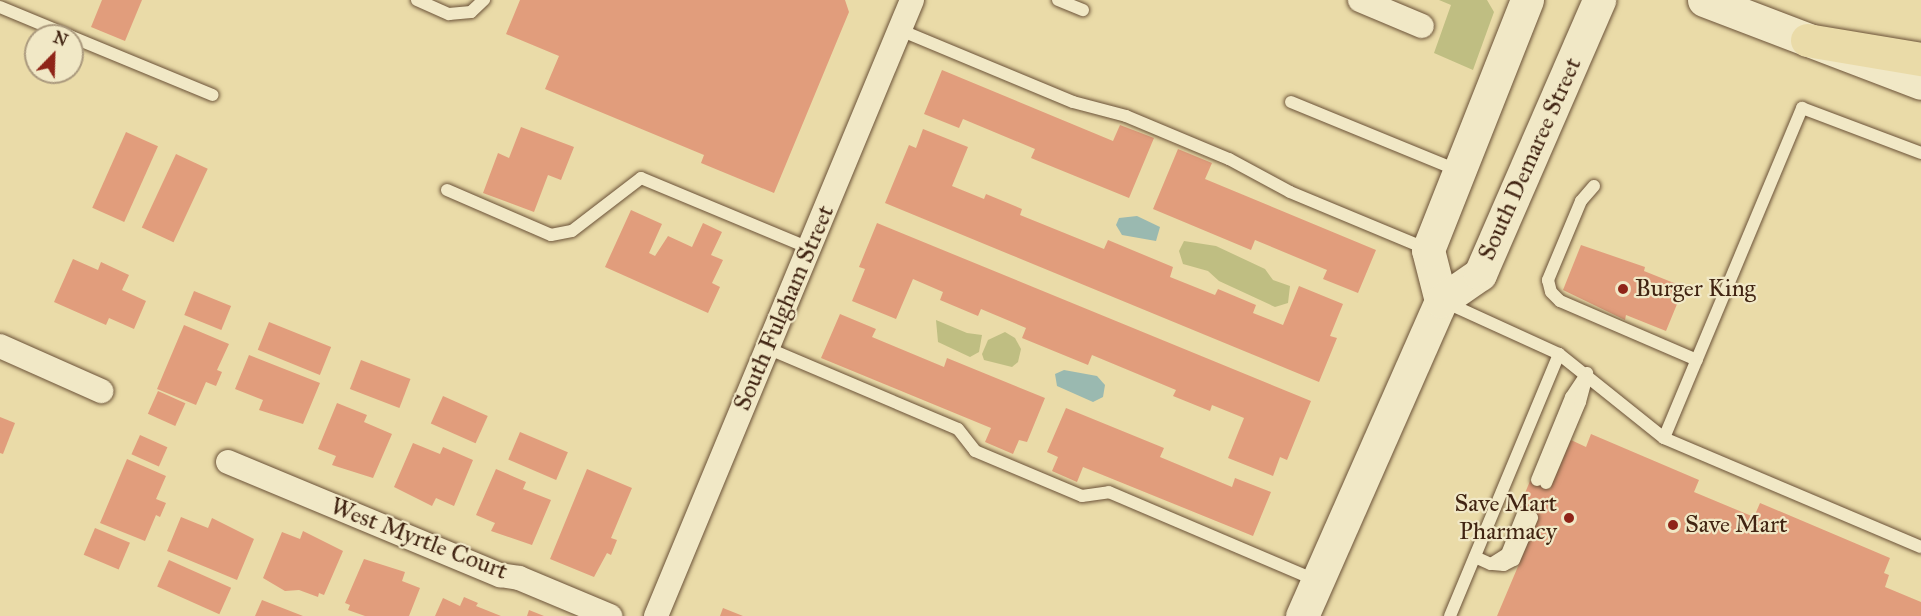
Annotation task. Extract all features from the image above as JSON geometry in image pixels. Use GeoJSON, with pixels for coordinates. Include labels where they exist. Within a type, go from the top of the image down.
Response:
{"type":"FeatureCollection","features":[{"type":"Feature","properties":{"kind":"highway"},"geometry":{"type":"LineString","coordinates":[[1807,39],[1921,59]]}},
{"type":"Feature","properties":{"kind":"main road"},"geometry":{"type":"LineString","coordinates":[[1302,616],[1441,301],[1428,250],[1462,173],[1527,0]]}},
{"type":"Feature","properties":{"kind":"main road","name":"South Demaree Street"},"geometry":{"type":"LineString","coordinates":[[1441,301],[1480,273],[1599,0]]}},
{"type":"Feature","properties":{"kind":"main road"},"geometry":{"type":"LineString","coordinates":[[1704,0],[1921,83]]}},
{"type":"Feature","properties":{"kind":"street","name":"South Fulgham Street"},"geometry":{"type":"LineString","coordinates":[[656,616],[912,0]]}},
{"type":"Feature","properties":{"kind":"street"},"geometry":{"type":"LineString","coordinates":[[1360,0],[1422,26]]}},
{"type":"Feature","properties":{"kind":"street"},"geometry":{"type":"LineString","coordinates":[[0,346],[101,391]]}},
{"type":"Feature","properties":{"kind":"street","name":"West Myrtle Court"},"geometry":{"type":"LineString","coordinates":[[228,462],[500,575],[519,578],[610,616]]}},
{"type":"Feature","properties":{"kind":"lane"},"geometry":{"type":"LineString","coordinates":[[417,0],[449,14],[471,12],[484,0]]}},
{"type":"Feature","properties":{"kind":"lane"},"geometry":{"type":"LineString","coordinates":[[1058,0],[1083,10]]}},
{"type":"Feature","properties":{"kind":"lane"},"geometry":{"type":"LineString","coordinates":[[0,7],[40,24]]}},
{"type":"Feature","properties":{"kind":"lane"},"geometry":{"type":"LineString","coordinates":[[900,30],[1073,102],[1136,120],[1228,159],[1290,192],[1428,250]]}},
{"type":"Feature","properties":{"kind":"lane"},"geometry":{"type":"LineString","coordinates":[[84,42],[213,96]]}},
{"type":"Feature","properties":{"kind":"lane"},"geometry":{"type":"LineString","coordinates":[[1291,102],[1462,173]]}},
{"type":"Feature","properties":{"kind":"lane"},"geometry":{"type":"LineString","coordinates":[[1664,438],[1802,108],[1921,153]]}},
{"type":"Feature","properties":{"kind":"lane"},"geometry":{"type":"LineString","coordinates":[[447,190],[551,235],[572,231],[641,178],[809,248]]}},
{"type":"Feature","properties":{"kind":"lane"},"geometry":{"type":"LineString","coordinates":[[1593,186],[1581,201],[1548,280],[1551,292],[1560,301],[1697,360]]}},
{"type":"Feature","properties":{"kind":"lane"},"geometry":{"type":"LineString","coordinates":[[1441,301],[1559,354],[1587,372],[1664,438],[1921,547]]}},
{"type":"Feature","properties":{"kind":"lane"},"geometry":{"type":"LineString","coordinates":[[767,348],[958,429],[975,451],[996,460],[1082,496],[1109,492],[1317,580]]}},
{"type":"Feature","properties":{"kind":"lane"},"geometry":{"type":"LineString","coordinates":[[1450,616],[1559,354]]}},
{"type":"Feature","properties":{"kind":"lane"},"geometry":{"type":"LineString","coordinates":[[1542,481],[1571,397],[1587,372]]}},
{"type":"Feature","properties":{"kind":"lane"},"geometry":{"type":"LineString","coordinates":[[1475,557],[1491,564],[1507,554],[1527,516]]}},
{"type":"Feature","properties":{"kind":"shaded area"},"geometry":{"type":"Polygon","coordinates":[[[1439,0],[1487,0],[1494,12],[1473,70],[1434,53],[1451,5],[1439,0]]]}},
{"type":"Feature","properties":{"kind":"shaded area"},"geometry":{"type":"Polygon","coordinates":[[[1184,241],[1216,246],[1265,269],[1273,280],[1290,286],[1288,303],[1275,307],[1219,281],[1208,271],[1183,264],[1179,251],[1184,241]]]}},
{"type":"Feature","properties":{"kind":"shaded area"},"geometry":{"type":"Polygon","coordinates":[[[936,320],[967,333],[982,335],[979,352],[970,357],[938,342],[936,320]]]}},
{"type":"Feature","properties":{"kind":"shaded area"},"geometry":{"type":"Polygon","coordinates":[[[1005,332],[1015,338],[1021,349],[1018,362],[1012,367],[984,360],[982,354],[988,340],[1005,332]]]}},
{"type":"Feature","properties":{"kind":"water"},"geometry":{"type":"Polygon","coordinates":[[[1137,216],[1160,227],[1156,241],[1122,235],[1116,225],[1119,218],[1137,216]]]}},
{"type":"Feature","properties":{"kind":"water"},"geometry":{"type":"Polygon","coordinates":[[[1064,370],[1097,376],[1105,385],[1103,397],[1093,402],[1057,386],[1055,374],[1064,370]]]}},
{"type":"Feature","properties":{"kind":"building"},"geometry":{"type":"Polygon","coordinates":[[[102,0],[142,0],[125,41],[91,27],[102,0]]]}},
{"type":"Feature","properties":{"kind":"building"},"geometry":{"type":"Polygon","coordinates":[[[520,0],[845,0],[849,12],[774,193],[701,163],[704,155],[545,89],[559,56],[506,34],[520,0]]]}},
{"type":"Feature","properties":{"kind":"building"},"geometry":{"type":"Polygon","coordinates":[[[942,70],[1113,141],[1120,125],[1154,138],[1129,198],[1031,158],[1035,149],[963,119],[959,128],[924,114],[942,70]]]}},
{"type":"Feature","properties":{"kind":"building"},"geometry":{"type":"Polygon","coordinates":[[[521,127],[574,147],[561,180],[548,175],[534,212],[483,193],[498,153],[509,158],[521,127]]]}},
{"type":"Feature","properties":{"kind":"building"},"geometry":{"type":"Polygon","coordinates":[[[923,129],[968,147],[952,186],[984,199],[986,194],[1022,209],[1020,215],[1104,249],[1108,240],[1173,267],[1170,277],[1215,295],[1218,289],[1256,305],[1253,313],[1283,325],[1299,286],[1343,304],[1330,336],[1337,338],[1319,382],[885,203],[909,145],[916,148],[923,129]]]}},
{"type":"Feature","properties":{"kind":"building"},"geometry":{"type":"Polygon","coordinates":[[[126,132],[158,146],[124,222],[92,208],[126,132]]]}},
{"type":"Feature","properties":{"kind":"building"},"geometry":{"type":"Polygon","coordinates":[[[1178,149],[1212,163],[1205,179],[1376,250],[1358,293],[1323,279],[1327,270],[1255,240],[1251,250],[1153,209],[1178,149]]]}},
{"type":"Feature","properties":{"kind":"building"},"geometry":{"type":"Polygon","coordinates":[[[176,154],[208,169],[173,242],[142,227],[176,154]]]}},
{"type":"Feature","properties":{"kind":"building"},"geometry":{"type":"Polygon","coordinates":[[[631,210],[662,224],[649,253],[655,256],[668,236],[692,247],[703,223],[722,232],[711,255],[723,260],[712,283],[720,287],[708,313],[605,267],[631,210]]]}},
{"type":"Feature","properties":{"kind":"building"},"geometry":{"type":"Polygon","coordinates":[[[877,223],[1311,401],[1287,460],[1280,457],[1273,476],[1228,458],[1244,418],[1212,405],[1210,411],[1173,396],[1176,390],[1092,355],[1088,365],[1022,338],[1026,328],[981,309],[978,316],[940,300],[943,292],[913,279],[896,319],[852,301],[865,269],[859,267],[877,223]]]}},
{"type":"Feature","properties":{"kind":"building","name":"Burger King"},"geometry":{"type":"Polygon","coordinates":[[[1581,245],[1645,267],[1644,271],[1684,287],[1666,331],[1626,315],[1625,320],[1563,290],[1581,245]]]}},
{"type":"Feature","properties":{"kind":"building"},"geometry":{"type":"Polygon","coordinates":[[[73,259],[98,270],[101,262],[129,275],[122,290],[146,301],[134,329],[109,318],[106,325],[54,302],[73,259]]]}},
{"type":"Feature","properties":{"kind":"building"},"geometry":{"type":"Polygon","coordinates":[[[194,291],[231,306],[221,330],[184,315],[194,291]]]}},
{"type":"Feature","properties":{"kind":"building"},"geometry":{"type":"Polygon","coordinates":[[[840,314],[876,329],[872,337],[944,367],[947,358],[1045,398],[1027,442],[1019,440],[1013,454],[985,442],[991,428],[821,358],[840,314]]]}},
{"type":"Feature","properties":{"kind":"building"},"geometry":{"type":"Polygon","coordinates":[[[269,322],[331,347],[320,375],[258,350],[269,322]]]}},
{"type":"Feature","properties":{"kind":"building"},"geometry":{"type":"Polygon","coordinates":[[[184,325],[229,344],[217,370],[222,372],[216,386],[206,382],[196,405],[157,389],[184,325]]]}},
{"type":"Feature","properties":{"kind":"building"},"geometry":{"type":"Polygon","coordinates":[[[249,355],[320,383],[303,424],[259,410],[263,400],[235,389],[249,355]]]}},
{"type":"Feature","properties":{"kind":"building"},"geometry":{"type":"Polygon","coordinates":[[[361,360],[410,379],[399,408],[350,389],[361,360]]]}},
{"type":"Feature","properties":{"kind":"building"},"geometry":{"type":"Polygon","coordinates":[[[158,391],[185,403],[175,426],[148,414],[158,391]]]}},
{"type":"Feature","properties":{"kind":"building"},"geometry":{"type":"Polygon","coordinates":[[[443,396],[488,416],[476,443],[431,423],[443,396]]]}},
{"type":"Feature","properties":{"kind":"building"},"geometry":{"type":"Polygon","coordinates":[[[337,403],[367,415],[364,422],[392,434],[373,478],[332,465],[336,456],[318,449],[337,403]]]}},
{"type":"Feature","properties":{"kind":"building"},"geometry":{"type":"Polygon","coordinates":[[[1066,408],[1164,448],[1160,457],[1232,487],[1235,478],[1271,492],[1253,536],[1083,467],[1077,482],[1052,471],[1058,457],[1047,452],[1066,408]]]}},
{"type":"Feature","properties":{"kind":"building"},"geometry":{"type":"Polygon","coordinates":[[[0,417],[15,423],[3,454],[0,453],[0,417]]]}},
{"type":"Feature","properties":{"kind":"building"},"geometry":{"type":"Polygon","coordinates":[[[520,432],[568,452],[556,480],[508,460],[520,432]]]}},
{"type":"Feature","properties":{"kind":"building","name":"Save Mart"},"geometry":{"type":"Polygon","coordinates":[[[1591,434],[1699,480],[1694,492],[1754,517],[1760,503],[1890,558],[1884,573],[1889,575],[1885,587],[1921,602],[1921,616],[1497,616],[1538,519],[1518,510],[1530,481],[1550,489],[1571,440],[1586,447],[1591,434]]]}},
{"type":"Feature","properties":{"kind":"building"},"geometry":{"type":"Polygon","coordinates":[[[140,435],[167,447],[159,466],[131,454],[140,435]]]}},
{"type":"Feature","properties":{"kind":"building"},"geometry":{"type":"Polygon","coordinates":[[[413,443],[440,454],[443,447],[473,460],[454,506],[436,498],[432,506],[394,487],[413,443]]]}},
{"type":"Feature","properties":{"kind":"building"},"geometry":{"type":"Polygon","coordinates":[[[127,459],[166,476],[156,499],[166,503],[160,517],[156,515],[145,541],[100,523],[127,459]]]}},
{"type":"Feature","properties":{"kind":"building"},"geometry":{"type":"Polygon","coordinates":[[[496,469],[526,482],[523,489],[551,500],[532,545],[491,531],[495,523],[476,515],[496,469]]]}},
{"type":"Feature","properties":{"kind":"building"},"geometry":{"type":"Polygon","coordinates":[[[587,469],[632,488],[611,538],[617,540],[611,555],[607,553],[594,577],[550,559],[587,469]]]}},
{"type":"Feature","properties":{"kind":"building"},"geometry":{"type":"Polygon","coordinates":[[[181,517],[208,528],[212,518],[254,539],[237,580],[167,551],[181,517]]]}},
{"type":"Feature","properties":{"kind":"building"},"geometry":{"type":"Polygon","coordinates":[[[95,528],[130,543],[119,570],[84,555],[95,528]]]}},
{"type":"Feature","properties":{"kind":"building"},"geometry":{"type":"Polygon","coordinates":[[[303,531],[343,551],[324,595],[319,593],[318,597],[299,590],[285,591],[263,578],[282,532],[300,539],[303,531]]]}},
{"type":"Feature","properties":{"kind":"building"},"geometry":{"type":"Polygon","coordinates":[[[364,559],[405,572],[402,581],[420,588],[409,616],[365,616],[348,610],[350,605],[345,603],[364,559]]]}},
{"type":"Feature","properties":{"kind":"building"},"geometry":{"type":"Polygon","coordinates":[[[169,560],[231,588],[219,614],[157,586],[169,560]]]}},
{"type":"Feature","properties":{"kind":"building"},"geometry":{"type":"Polygon","coordinates":[[[464,597],[478,603],[476,606],[501,616],[435,616],[443,598],[460,606],[464,597]]]}},
{"type":"Feature","properties":{"kind":"building"},"geometry":{"type":"Polygon","coordinates":[[[262,600],[303,616],[255,616],[262,600]]]}},
{"type":"Feature","properties":{"kind":"building"},"geometry":{"type":"Polygon","coordinates":[[[723,608],[743,616],[720,616],[723,608]]]}},
{"type":"Feature","properties":{"kind":"building"},"geometry":{"type":"Polygon","coordinates":[[[529,610],[544,616],[527,616],[529,610]]]}},
{"type":"Feature","properties":{"kind":"place","name":"Burger King"},"geometry":{"type":"Point","coordinates":[1623,289]}},
{"type":"Feature","properties":{"kind":"place","name":"Save Mart Pharmacy"},"geometry":{"type":"Point","coordinates":[1569,518]}},
{"type":"Feature","properties":{"kind":"place","name":"Save Mart"},"geometry":{"type":"Point","coordinates":[1673,525]}}]}
